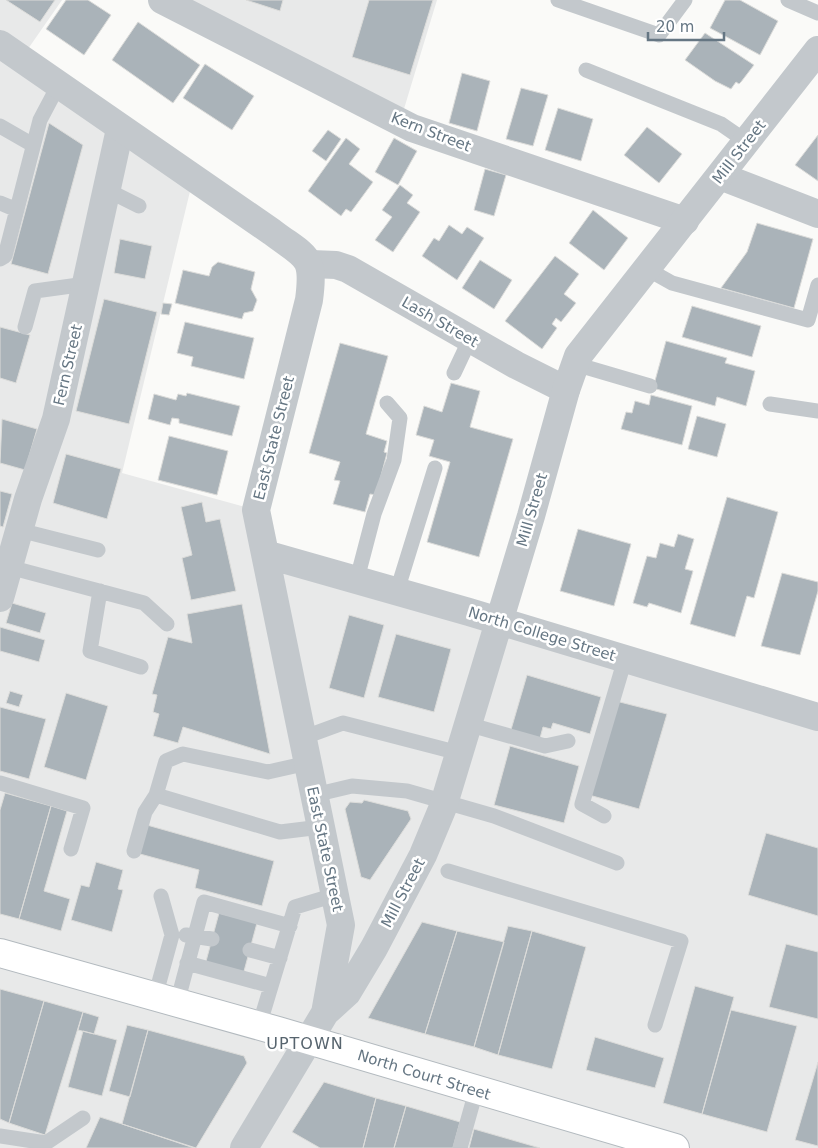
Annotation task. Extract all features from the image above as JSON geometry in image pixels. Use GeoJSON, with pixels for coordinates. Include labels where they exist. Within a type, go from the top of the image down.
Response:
{"type":"FeatureCollection","features":[{"type":"Feature","properties":{"kind":"main road","name":"North Court Street"},"geometry":{"type":"LineString","coordinates":[[0,953],[259,1026],[675,1148]]}},
{"type":"Feature","properties":{"kind":"street","name":"Kern Street"},"geometry":{"type":"LineString","coordinates":[[162,0],[412,128],[685,221]]}},
{"type":"Feature","properties":{"kind":"street"},"geometry":{"type":"LineString","coordinates":[[0,44],[120,129],[272,232],[311,264]]}},
{"type":"Feature","properties":{"kind":"street","name":"Mill Street"},"geometry":{"type":"LineString","coordinates":[[325,1013],[347,993],[374,948],[423,855],[445,801],[575,364],[584,347],[818,50]]}},
{"type":"Feature","properties":{"kind":"street","name":"Fern Street"},"geometry":{"type":"LineString","coordinates":[[0,598],[19,530],[56,419],[120,129]]}},
{"type":"Feature","properties":{"kind":"street"},"geometry":{"type":"LineString","coordinates":[[720,176],[818,214]]}},
{"type":"Feature","properties":{"kind":"street","name":"Lash Street"},"geometry":{"type":"LineString","coordinates":[[311,264],[336,265],[348,269],[516,366],[566,390]]}},
{"type":"Feature","properties":{"kind":"street","name":"East State Street"},"geometry":{"type":"LineString","coordinates":[[244,1148],[310,1041],[325,1013],[341,925],[256,510],[309,300],[311,264]]}},
{"type":"Feature","properties":{"kind":"street","name":"North College Street"},"geometry":{"type":"LineString","coordinates":[[265,554],[397,591],[818,717]]}},
{"type":"Feature","properties":{"kind":"lane"},"geometry":{"type":"LineString","coordinates":[[558,0],[659,35],[685,0]]}},
{"type":"Feature","properties":{"kind":"lane"},"geometry":{"type":"LineString","coordinates":[[788,0],[818,13]]}},
{"type":"Feature","properties":{"kind":"lane"},"geometry":{"type":"LineString","coordinates":[[586,70],[721,124],[747,142]]}},
{"type":"Feature","properties":{"kind":"lane"},"geometry":{"type":"LineString","coordinates":[[0,259],[5,256],[40,120],[58,86]]}},
{"type":"Feature","properties":{"kind":"lane"},"geometry":{"type":"LineString","coordinates":[[0,126],[33,145]]}},
{"type":"Feature","properties":{"kind":"lane"},"geometry":{"type":"LineString","coordinates":[[107,190],[139,206]]}},
{"type":"Feature","properties":{"kind":"lane"},"geometry":{"type":"LineString","coordinates":[[0,203],[17,210]]}},
{"type":"Feature","properties":{"kind":"lane"},"geometry":{"type":"LineString","coordinates":[[647,269],[672,283],[808,320],[818,285]]}},
{"type":"Feature","properties":{"kind":"lane"},"geometry":{"type":"LineString","coordinates":[[25,327],[35,291],[86,284]]}},
{"type":"Feature","properties":{"kind":"lane"},"geometry":{"type":"LineString","coordinates":[[454,373],[470,339]]}},
{"type":"Feature","properties":{"kind":"lane"},"geometry":{"type":"LineString","coordinates":[[575,364],[650,386]]}},
{"type":"Feature","properties":{"kind":"lane"},"geometry":{"type":"LineString","coordinates":[[356,579],[374,514],[394,460],[400,418],[387,404]]}},
{"type":"Feature","properties":{"kind":"lane"},"geometry":{"type":"LineString","coordinates":[[770,404],[818,410]]}},
{"type":"Feature","properties":{"kind":"lane"},"geometry":{"type":"LineString","coordinates":[[397,591],[435,468]]}},
{"type":"Feature","properties":{"kind":"lane"},"geometry":{"type":"LineString","coordinates":[[19,530],[98,550]]}},
{"type":"Feature","properties":{"kind":"lane"},"geometry":{"type":"LineString","coordinates":[[9,567],[144,603],[167,624]]}},
{"type":"Feature","properties":{"kind":"lane"},"geometry":{"type":"LineString","coordinates":[[100,591],[90,651],[141,667]]}},
{"type":"Feature","properties":{"kind":"lane"},"geometry":{"type":"LineString","coordinates":[[604,816],[582,804],[625,659]]}},
{"type":"Feature","properties":{"kind":"lane"},"geometry":{"type":"LineString","coordinates":[[134,851],[145,812],[156,796],[166,761],[183,754],[268,772],[305,751],[343,723],[459,753]]}},
{"type":"Feature","properties":{"kind":"lane"},"geometry":{"type":"LineString","coordinates":[[467,724],[545,746],[568,741]]}},
{"type":"Feature","properties":{"kind":"lane"},"geometry":{"type":"LineString","coordinates":[[0,783],[83,808],[71,849]]}},
{"type":"Feature","properties":{"kind":"lane"},"geometry":{"type":"LineString","coordinates":[[314,795],[352,786],[407,791],[494,816],[617,863]]}},
{"type":"Feature","properties":{"kind":"lane"},"geometry":{"type":"LineString","coordinates":[[156,796],[280,832],[321,827]]}},
{"type":"Feature","properties":{"kind":"lane"},"geometry":{"type":"LineString","coordinates":[[448,871],[681,940],[655,1025]]}},
{"type":"Feature","properties":{"kind":"lane"},"geometry":{"type":"LineString","coordinates":[[161,896],[172,935],[166,1000]]}},
{"type":"Feature","properties":{"kind":"lane"},"geometry":{"type":"LineString","coordinates":[[259,1026],[296,907],[335,896]]}},
{"type":"Feature","properties":{"kind":"lane"},"geometry":{"type":"LineString","coordinates":[[166,1000],[187,963],[204,902],[290,926]]}},
{"type":"Feature","properties":{"kind":"lane"},"geometry":{"type":"LineString","coordinates":[[172,935],[212,939]]}},
{"type":"Feature","properties":{"kind":"lane"},"geometry":{"type":"LineString","coordinates":[[250,950],[280,958]]}},
{"type":"Feature","properties":{"kind":"lane"},"geometry":{"type":"LineString","coordinates":[[187,963],[271,986]]}},
{"type":"Feature","properties":{"kind":"lane"},"geometry":{"type":"LineString","coordinates":[[460,1148],[476,1091]]}},
{"type":"Feature","properties":{"kind":"lane"},"geometry":{"type":"LineString","coordinates":[[0,1136],[46,1143],[83,1118]]}},
{"type":"Feature","properties":{"kind":"shaded area"},"geometry":{"type":"Polygon","coordinates":[[[0,0],[62,0],[21,59],[193,179],[122,473],[256,510],[265,554],[818,717],[818,1148],[0,1148],[0,0]]]}},
{"type":"Feature","properties":{"kind":"shaded area"},"geometry":{"type":"Polygon","coordinates":[[[162,0],[437,0],[400,122],[162,0]]]}},
{"type":"Feature","properties":{"kind":"building"},"geometry":{"type":"Polygon","coordinates":[[[6,0],[55,0],[40,22],[6,0]]]}},
{"type":"Feature","properties":{"kind":"building"},"geometry":{"type":"Polygon","coordinates":[[[66,0],[88,0],[111,15],[84,55],[46,29],[66,0]]]}},
{"type":"Feature","properties":{"kind":"building"},"geometry":{"type":"Polygon","coordinates":[[[246,0],[283,0],[280,11],[246,0]]]}},
{"type":"Feature","properties":{"kind":"building"},"geometry":{"type":"Polygon","coordinates":[[[369,0],[433,0],[410,75],[352,57],[369,0]]]}},
{"type":"Feature","properties":{"kind":"building"},"geometry":{"type":"Polygon","coordinates":[[[725,0],[740,0],[778,21],[760,55],[710,28],[725,0]]]}},
{"type":"Feature","properties":{"kind":"building"},"geometry":{"type":"Polygon","coordinates":[[[138,22],[200,65],[173,103],[112,60],[138,22]]]}},
{"type":"Feature","properties":{"kind":"building"},"geometry":{"type":"Polygon","coordinates":[[[705,33],[754,65],[741,82],[739,84],[736,82],[731,89],[715,81],[685,60],[705,33]]]}},
{"type":"Feature","properties":{"kind":"building"},"geometry":{"type":"Polygon","coordinates":[[[205,64],[254,96],[232,130],[183,98],[205,64]]]}},
{"type":"Feature","properties":{"kind":"building"},"geometry":{"type":"Polygon","coordinates":[[[462,73],[490,81],[477,131],[449,123],[462,73]]]}},
{"type":"Feature","properties":{"kind":"building"},"geometry":{"type":"Polygon","coordinates":[[[521,88],[548,95],[533,146],[506,139],[521,88]]]}},
{"type":"Feature","properties":{"kind":"building"},"geometry":{"type":"Polygon","coordinates":[[[558,108],[593,119],[581,161],[545,150],[558,108]]]}},
{"type":"Feature","properties":{"kind":"building"},"geometry":{"type":"Polygon","coordinates":[[[49,123],[83,145],[48,274],[11,264],[49,123]]]}},
{"type":"Feature","properties":{"kind":"building"},"geometry":{"type":"Polygon","coordinates":[[[647,127],[682,154],[659,183],[624,155],[647,127]]]}},
{"type":"Feature","properties":{"kind":"building"},"geometry":{"type":"Polygon","coordinates":[[[328,130],[341,139],[326,161],[312,151],[328,130]]]}},
{"type":"Feature","properties":{"kind":"building"},"geometry":{"type":"Polygon","coordinates":[[[818,135],[818,181],[795,165],[818,135]]]}},
{"type":"Feature","properties":{"kind":"building"},"geometry":{"type":"Polygon","coordinates":[[[346,138],[360,149],[349,164],[373,182],[351,212],[346,209],[341,216],[308,191],[346,138]]]}},
{"type":"Feature","properties":{"kind":"building"},"geometry":{"type":"Polygon","coordinates":[[[394,138],[417,151],[398,185],[375,172],[394,138]]]}},
{"type":"Feature","properties":{"kind":"building"},"geometry":{"type":"Polygon","coordinates":[[[485,169],[506,175],[494,216],[474,210],[485,169]]]}},
{"type":"Feature","properties":{"kind":"building"},"geometry":{"type":"Polygon","coordinates":[[[400,185],[413,195],[407,203],[420,212],[393,252],[375,240],[392,217],[382,210],[400,185]]]}},
{"type":"Feature","properties":{"kind":"building"},"geometry":{"type":"Polygon","coordinates":[[[593,210],[628,238],[604,270],[569,243],[593,210]]]}},
{"type":"Feature","properties":{"kind":"building"},"geometry":{"type":"Polygon","coordinates":[[[757,223],[813,239],[794,308],[721,288],[747,252],[757,223]]]}},
{"type":"Feature","properties":{"kind":"building"},"geometry":{"type":"Polygon","coordinates":[[[449,225],[462,234],[467,227],[484,238],[457,280],[422,256],[434,238],[439,241],[449,225]]]}},
{"type":"Feature","properties":{"kind":"building"},"geometry":{"type":"Polygon","coordinates":[[[120,239],[152,246],[145,279],[114,273],[120,239]]]}},
{"type":"Feature","properties":{"kind":"building"},"geometry":{"type":"Polygon","coordinates":[[[555,256],[579,274],[564,294],[576,303],[561,322],[556,318],[552,324],[557,328],[542,349],[505,321],[555,256]]]}},
{"type":"Feature","properties":{"kind":"building"},"geometry":{"type":"Polygon","coordinates":[[[480,260],[512,280],[494,309],[462,288],[480,260]]]}},
{"type":"Feature","properties":{"kind":"building"},"geometry":{"type":"Polygon","coordinates":[[[218,262],[255,272],[251,289],[257,300],[253,311],[244,313],[242,319],[175,303],[183,270],[209,276],[212,267],[218,262]]]}},
{"type":"Feature","properties":{"kind":"building"},"geometry":{"type":"Polygon","coordinates":[[[104,299],[157,312],[129,424],[76,411],[104,299]]]}},
{"type":"Feature","properties":{"kind":"building"},"geometry":{"type":"Polygon","coordinates":[[[163,303],[172,304],[169,315],[161,314],[163,303]]]}},
{"type":"Feature","properties":{"kind":"building"},"geometry":{"type":"Polygon","coordinates":[[[692,306],[761,326],[752,357],[682,337],[692,306]]]}},
{"type":"Feature","properties":{"kind":"building"},"geometry":{"type":"Polygon","coordinates":[[[185,322],[254,338],[244,379],[191,366],[193,357],[177,353],[185,322]]]}},
{"type":"Feature","properties":{"kind":"building"},"geometry":{"type":"Polygon","coordinates":[[[0,327],[30,335],[16,383],[0,378],[0,327]]]}},
{"type":"Feature","properties":{"kind":"building"},"geometry":{"type":"Polygon","coordinates":[[[666,341],[727,358],[725,363],[755,371],[746,406],[717,397],[715,406],[653,388],[666,341]]]}},
{"type":"Feature","properties":{"kind":"building"},"geometry":{"type":"Polygon","coordinates":[[[340,343],[388,356],[366,434],[387,441],[384,452],[387,453],[376,495],[370,494],[365,512],[333,504],[340,481],[334,480],[340,462],[309,453],[340,343]]]}},
{"type":"Feature","properties":{"kind":"building"},"geometry":{"type":"Polygon","coordinates":[[[451,383],[480,391],[470,427],[513,439],[479,557],[427,542],[450,462],[429,456],[434,440],[416,435],[424,406],[442,412],[451,383]]]}},
{"type":"Feature","properties":{"kind":"building"},"geometry":{"type":"Polygon","coordinates":[[[187,393],[240,406],[232,436],[179,423],[179,419],[172,418],[170,425],[148,419],[154,394],[176,400],[178,394],[186,396],[187,393]]]}},
{"type":"Feature","properties":{"kind":"building"},"geometry":{"type":"Polygon","coordinates":[[[651,395],[692,406],[682,445],[621,429],[626,412],[632,413],[635,401],[649,405],[651,395]]]}},
{"type":"Feature","properties":{"kind":"building"},"geometry":{"type":"Polygon","coordinates":[[[697,416],[726,424],[717,457],[688,449],[697,416]]]}},
{"type":"Feature","properties":{"kind":"building"},"geometry":{"type":"Polygon","coordinates":[[[2,419],[37,429],[25,470],[0,463],[2,419]]]}},
{"type":"Feature","properties":{"kind":"building"},"geometry":{"type":"Polygon","coordinates":[[[169,436],[228,451],[217,495],[158,480],[169,436]]]}},
{"type":"Feature","properties":{"kind":"building"},"geometry":{"type":"Polygon","coordinates":[[[66,454],[121,469],[107,519],[53,503],[66,454]]]}},
{"type":"Feature","properties":{"kind":"building"},"geometry":{"type":"Polygon","coordinates":[[[0,491],[12,494],[3,527],[0,526],[0,491]]]}},
{"type":"Feature","properties":{"kind":"building"},"geometry":{"type":"Polygon","coordinates":[[[727,497],[778,512],[754,598],[747,596],[735,637],[690,624],[727,497]]]}},
{"type":"Feature","properties":{"kind":"building"},"geometry":{"type":"Polygon","coordinates":[[[202,502],[206,522],[220,519],[236,591],[191,600],[182,558],[192,555],[181,507],[202,502]]]}},
{"type":"Feature","properties":{"kind":"building"},"geometry":{"type":"Polygon","coordinates":[[[578,529],[631,544],[614,606],[560,591],[578,529]]]}},
{"type":"Feature","properties":{"kind":"building"},"geometry":{"type":"Polygon","coordinates":[[[678,534],[694,539],[685,569],[693,571],[681,613],[649,603],[647,607],[633,603],[647,556],[656,558],[660,543],[674,547],[678,534]]]}},
{"type":"Feature","properties":{"kind":"building"},"geometry":{"type":"Polygon","coordinates":[[[782,573],[818,582],[818,591],[800,655],[761,646],[782,573]]]}},
{"type":"Feature","properties":{"kind":"building"},"geometry":{"type":"Polygon","coordinates":[[[12,603],[46,613],[40,633],[6,623],[12,603]]]}},
{"type":"Feature","properties":{"kind":"building"},"geometry":{"type":"Polygon","coordinates":[[[242,604],[270,754],[183,727],[178,743],[153,736],[159,714],[153,712],[157,695],[152,694],[168,637],[192,643],[187,614],[242,604]]]}},
{"type":"Feature","properties":{"kind":"building"},"geometry":{"type":"Polygon","coordinates":[[[349,615],[384,625],[364,698],[329,688],[349,615]]]}},
{"type":"Feature","properties":{"kind":"building"},"geometry":{"type":"Polygon","coordinates":[[[0,627],[45,640],[39,662],[0,651],[0,627]]]}},
{"type":"Feature","properties":{"kind":"building"},"geometry":{"type":"Polygon","coordinates":[[[396,634],[451,649],[434,712],[378,697],[396,634]]]}},
{"type":"Feature","properties":{"kind":"building"},"geometry":{"type":"Polygon","coordinates":[[[527,675],[601,697],[590,734],[553,723],[551,729],[543,727],[539,742],[510,733],[527,675]]]}},
{"type":"Feature","properties":{"kind":"building"},"geometry":{"type":"Polygon","coordinates":[[[10,691],[23,695],[19,707],[6,703],[10,691]]]}},
{"type":"Feature","properties":{"kind":"building"},"geometry":{"type":"Polygon","coordinates":[[[66,693],[108,706],[86,780],[44,767],[66,693]]]}},
{"type":"Feature","properties":{"kind":"building"},"geometry":{"type":"Polygon","coordinates":[[[616,701],[667,714],[639,809],[589,795],[616,701]]]}},
{"type":"Feature","properties":{"kind":"building"},"geometry":{"type":"Polygon","coordinates":[[[0,707],[46,719],[29,779],[0,771],[0,707]]]}},
{"type":"Feature","properties":{"kind":"building"},"geometry":{"type":"Polygon","coordinates":[[[510,746],[579,766],[564,823],[494,805],[510,746]]]}},
{"type":"Feature","properties":{"kind":"building"},"geometry":{"type":"Polygon","coordinates":[[[5,793],[51,806],[19,919],[0,914],[0,810],[5,793]]]}},
{"type":"Feature","properties":{"kind":"building"},"geometry":{"type":"Polygon","coordinates":[[[364,800],[408,811],[411,819],[370,880],[361,877],[345,809],[350,802],[362,803],[364,800]]]}},
{"type":"Feature","properties":{"kind":"building"},"geometry":{"type":"Polygon","coordinates":[[[51,806],[67,811],[44,891],[70,899],[61,931],[19,919],[51,806]]]}},
{"type":"Feature","properties":{"kind":"building"},"geometry":{"type":"Polygon","coordinates":[[[147,825],[274,861],[262,906],[195,888],[199,870],[140,854],[147,825]]]}},
{"type":"Feature","properties":{"kind":"building"},"geometry":{"type":"Polygon","coordinates":[[[766,833],[818,848],[818,916],[748,895],[766,833]]]}},
{"type":"Feature","properties":{"kind":"building"},"geometry":{"type":"Polygon","coordinates":[[[96,862],[123,870],[118,889],[123,890],[112,932],[71,920],[81,885],[89,887],[96,862]]]}},
{"type":"Feature","properties":{"kind":"building"},"geometry":{"type":"Polygon","coordinates":[[[219,913],[257,923],[243,975],[205,965],[219,913]]]}},
{"type":"Feature","properties":{"kind":"building"},"geometry":{"type":"Polygon","coordinates":[[[422,922],[457,931],[425,1034],[368,1018],[422,922]]]}},
{"type":"Feature","properties":{"kind":"building"},"geometry":{"type":"Polygon","coordinates":[[[508,926],[532,931],[498,1055],[474,1047],[508,926]]]}},
{"type":"Feature","properties":{"kind":"building"},"geometry":{"type":"Polygon","coordinates":[[[457,931],[504,942],[474,1047],[425,1034],[457,931]]]}},
{"type":"Feature","properties":{"kind":"building"},"geometry":{"type":"Polygon","coordinates":[[[532,931],[586,947],[552,1069],[498,1055],[532,931]]]}},
{"type":"Feature","properties":{"kind":"building"},"geometry":{"type":"Polygon","coordinates":[[[786,944],[818,952],[818,1019],[769,1007],[786,944]]]}},
{"type":"Feature","properties":{"kind":"building"},"geometry":{"type":"Polygon","coordinates":[[[695,986],[734,997],[702,1114],[663,1103],[695,986]]]}},
{"type":"Feature","properties":{"kind":"building"},"geometry":{"type":"Polygon","coordinates":[[[0,989],[44,1001],[9,1123],[0,1119],[0,989]]]}},
{"type":"Feature","properties":{"kind":"building"},"geometry":{"type":"Polygon","coordinates":[[[44,1001],[83,1012],[45,1135],[9,1123],[44,1001]]]}},
{"type":"Feature","properties":{"kind":"building"},"geometry":{"type":"Polygon","coordinates":[[[731,1010],[797,1026],[767,1132],[702,1114],[731,1010]]]}},
{"type":"Feature","properties":{"kind":"building"},"geometry":{"type":"Polygon","coordinates":[[[83,1012],[99,1017],[94,1034],[78,1030],[83,1012]]]}},
{"type":"Feature","properties":{"kind":"building"},"geometry":{"type":"Polygon","coordinates":[[[127,1025],[148,1030],[130,1097],[109,1091],[127,1025]]]}},
{"type":"Feature","properties":{"kind":"building"},"geometry":{"type":"Polygon","coordinates":[[[148,1030],[244,1056],[247,1063],[196,1148],[122,1124],[148,1030]]]}},
{"type":"Feature","properties":{"kind":"building"},"geometry":{"type":"Polygon","coordinates":[[[83,1031],[117,1040],[102,1096],[68,1087],[83,1031]]]}},
{"type":"Feature","properties":{"kind":"building"},"geometry":{"type":"Polygon","coordinates":[[[595,1037],[664,1058],[655,1088],[586,1070],[595,1037]]]}},
{"type":"Feature","properties":{"kind":"building"},"geometry":{"type":"Polygon","coordinates":[[[818,1062],[818,1146],[795,1140],[818,1062]]]}},
{"type":"Feature","properties":{"kind":"building"},"geometry":{"type":"Polygon","coordinates":[[[324,1082],[376,1098],[363,1148],[320,1148],[292,1132],[324,1082]]]}},
{"type":"Feature","properties":{"kind":"building"},"geometry":{"type":"Polygon","coordinates":[[[376,1098],[406,1106],[394,1148],[363,1148],[376,1098]]]}},
{"type":"Feature","properties":{"kind":"building"},"geometry":{"type":"Polygon","coordinates":[[[406,1106],[460,1122],[453,1148],[394,1148],[406,1106]]]}},
{"type":"Feature","properties":{"kind":"building"},"geometry":{"type":"Polygon","coordinates":[[[100,1117],[122,1124],[194,1148],[86,1148],[100,1117]]]}},
{"type":"Feature","properties":{"kind":"building"},"geometry":{"type":"Polygon","coordinates":[[[474,1129],[540,1148],[469,1148],[474,1129]]]}},
{"type":"Feature","properties":{"kind":"district","name":"UPTOWN"},"geometry":{"type":"Point","coordinates":[305,1043]}}]}
